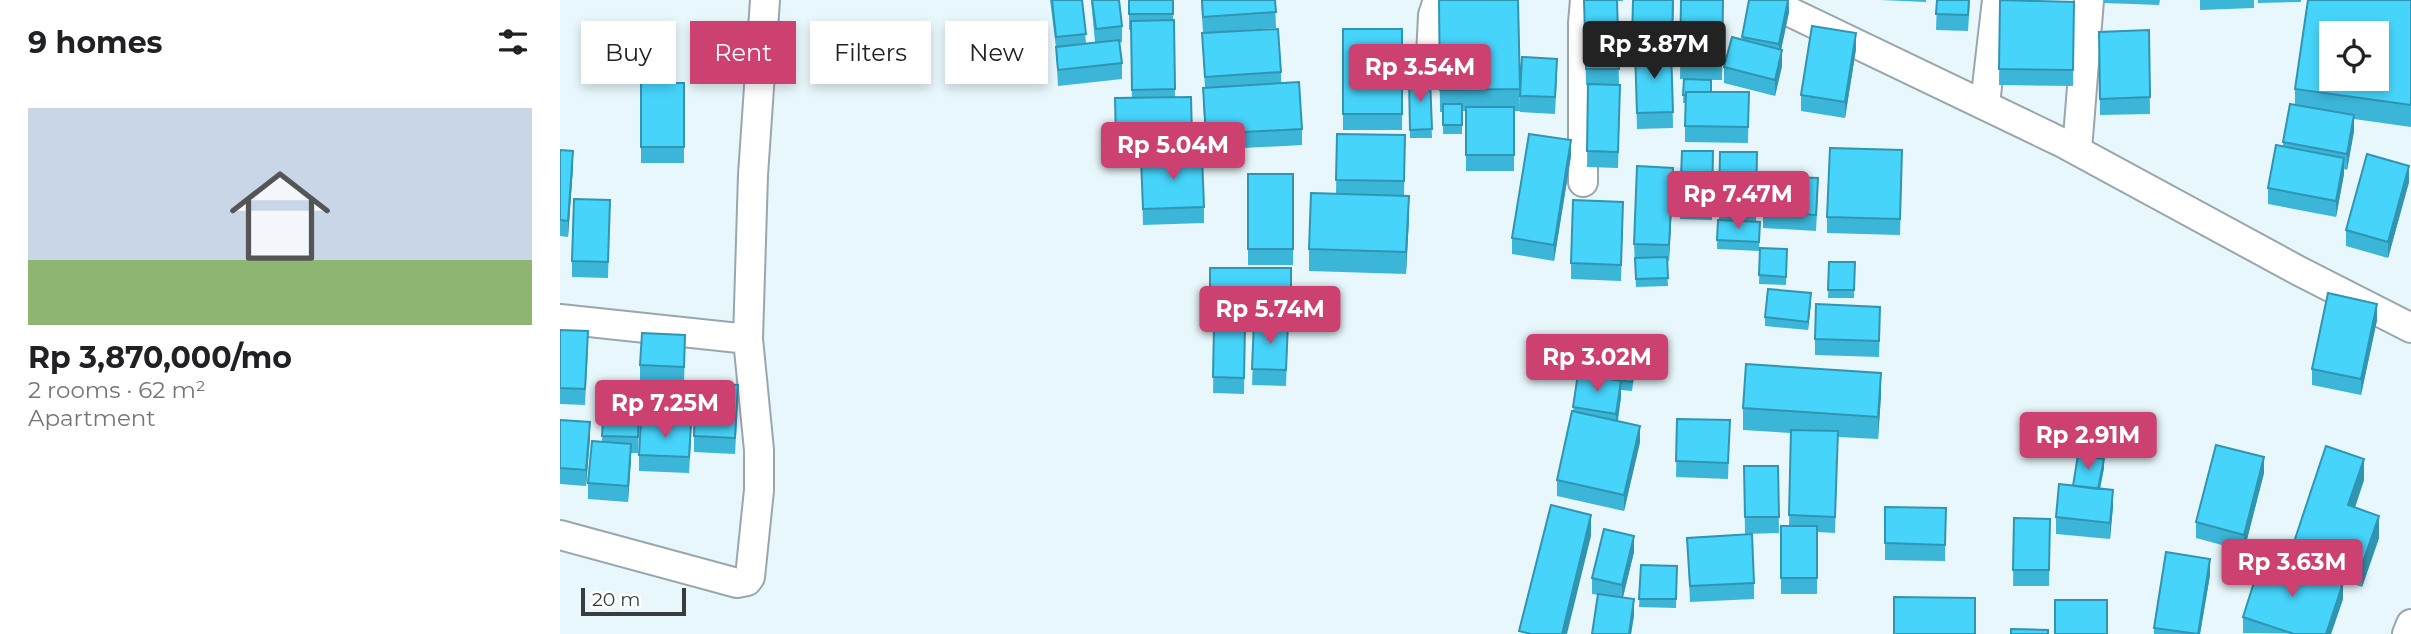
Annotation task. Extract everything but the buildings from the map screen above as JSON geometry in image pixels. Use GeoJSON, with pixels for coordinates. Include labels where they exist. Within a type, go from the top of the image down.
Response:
{"type":"FeatureCollection","features":[{"type":"Feature","properties":{"kind":"street"},"geometry":{"type":"LineString","coordinates":[[560,536],[737,583],[747,582],[759,490],[759,450],[748,339],[753,175],[765,0]]}},
{"type":"Feature","properties":{"kind":"street"},"geometry":{"type":"LineString","coordinates":[[1431,57],[1433,15],[1438,0]]}},
{"type":"Feature","properties":{"kind":"street"},"geometry":{"type":"LineString","coordinates":[[1583,182],[1585,0]]}},
{"type":"Feature","properties":{"kind":"street"},"geometry":{"type":"LineString","coordinates":[[1765,0],[2077,150],[2299,271],[2411,328]]}},
{"type":"Feature","properties":{"kind":"street"},"geometry":{"type":"LineString","coordinates":[[1985,104],[1997,0]]}},
{"type":"Feature","properties":{"kind":"street"},"geometry":{"type":"LineString","coordinates":[[2077,150],[2089,0]]}},
{"type":"Feature","properties":{"kind":"street"},"geometry":{"type":"LineString","coordinates":[[560,319],[748,339]]}},
{"type":"Feature","properties":{"kind":"street"},"geometry":{"type":"LineString","coordinates":[[2407,634],[2411,624]]}}]}
